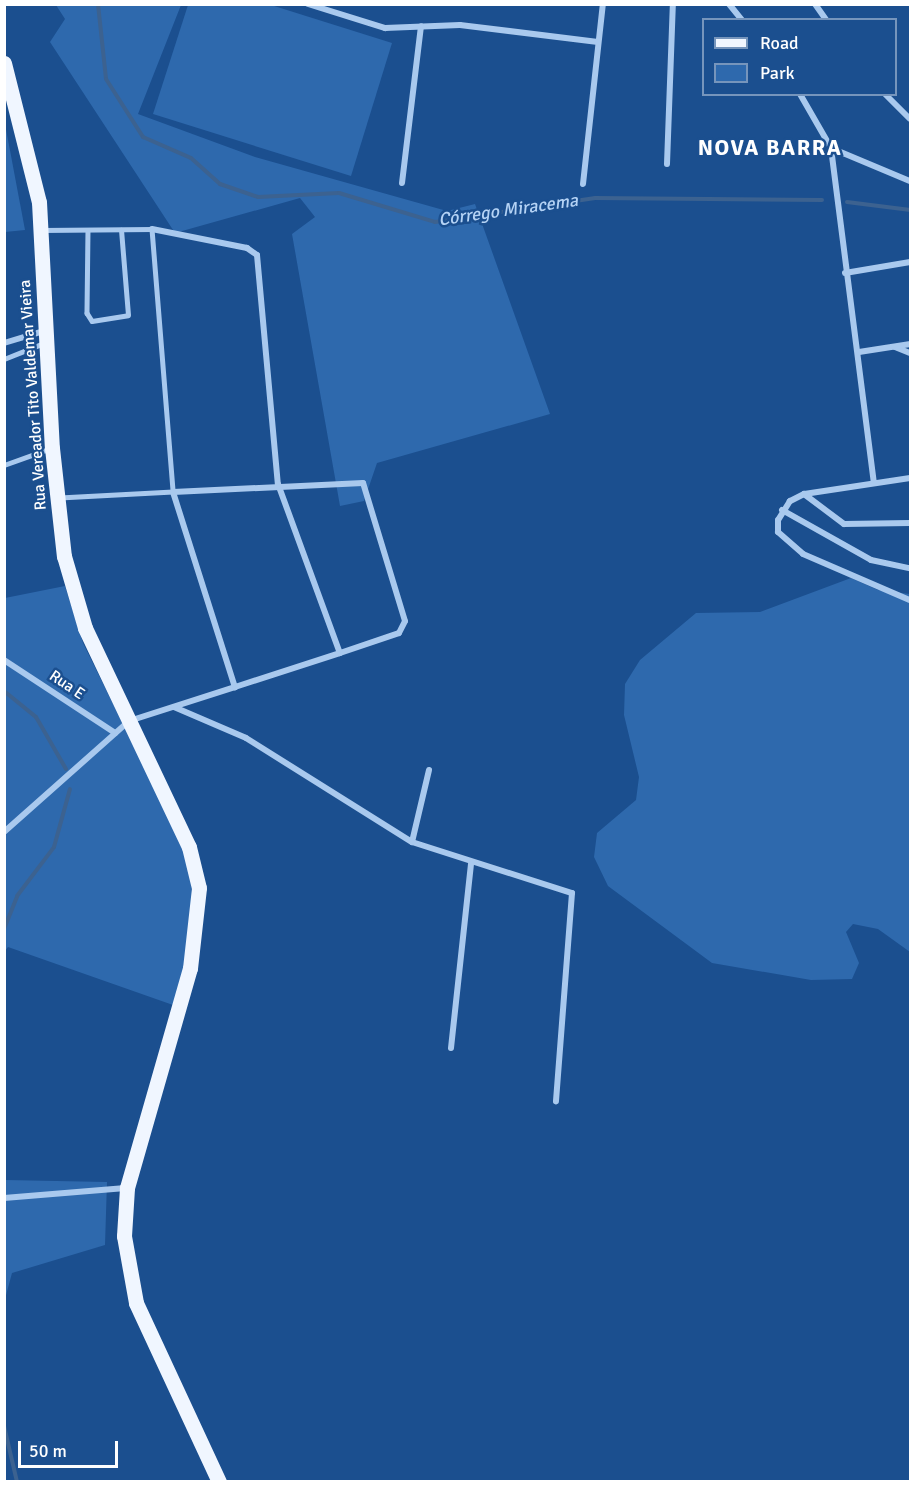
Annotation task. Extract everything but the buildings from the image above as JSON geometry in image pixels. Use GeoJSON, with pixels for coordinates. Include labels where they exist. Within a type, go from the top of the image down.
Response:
{"type":"FeatureCollection","features":[{"type":"Feature","properties":{"kind":"main road","name":"Rua Vereador Tito Valdemar Vieira"},"geometry":{"type":"LineString","coordinates":[[4,63],[35,179],[41,231],[52,448],[64,556],[86,628],[189,847],[199,888],[199,921],[127,1188],[124,1236],[135,1303],[219,1482]]}},
{"type":"Feature","properties":{"kind":"street"},"geometry":{"type":"LineString","coordinates":[[308,4],[385,28],[460,25],[598,42]]}},
{"type":"Feature","properties":{"kind":"street"},"geometry":{"type":"LineString","coordinates":[[583,184],[603,4]]}},
{"type":"Feature","properties":{"kind":"street"},"geometry":{"type":"LineString","coordinates":[[667,164],[673,4]]}},
{"type":"Feature","properties":{"kind":"street"},"geometry":{"type":"LineString","coordinates":[[729,4],[740,18]]}},
{"type":"Feature","properties":{"kind":"street"},"geometry":{"type":"LineString","coordinates":[[815,4],[825,18]]}},
{"type":"Feature","properties":{"kind":"street"},"geometry":{"type":"LineString","coordinates":[[402,183],[421,26]]}},
{"type":"Feature","properties":{"kind":"street"},"geometry":{"type":"LineString","coordinates":[[801,96],[831,148],[845,273],[859,352],[874,482]]}},
{"type":"Feature","properties":{"kind":"street"},"geometry":{"type":"LineString","coordinates":[[887,96],[910,119]]}},
{"type":"Feature","properties":{"kind":"street"},"geometry":{"type":"LineString","coordinates":[[831,148],[910,181]]}},
{"type":"Feature","properties":{"kind":"street"},"geometry":{"type":"LineString","coordinates":[[152,229],[247,248],[257,255],[278,484],[340,653]]}},
{"type":"Feature","properties":{"kind":"street"},"geometry":{"type":"LineString","coordinates":[[845,273],[910,262]]}},
{"type":"Feature","properties":{"kind":"street"},"geometry":{"type":"LineString","coordinates":[[4,343],[46,336]]}},
{"type":"Feature","properties":{"kind":"street"},"geometry":{"type":"LineString","coordinates":[[859,352],[910,344]]}},
{"type":"Feature","properties":{"kind":"street"},"geometry":{"type":"LineString","coordinates":[[895,347],[910,353]]}},
{"type":"Feature","properties":{"kind":"street"},"geometry":{"type":"LineString","coordinates":[[910,478],[804,494],[782,510],[778,532],[803,555],[910,600]]}},
{"type":"Feature","properties":{"kind":"street"},"geometry":{"type":"LineString","coordinates":[[4,832],[129,721],[174,706],[235,687],[340,653],[399,633],[405,621],[369,488],[357,480],[173,492],[235,687]]}},
{"type":"Feature","properties":{"kind":"street"},"geometry":{"type":"LineString","coordinates":[[804,494],[844,524],[910,523]]}},
{"type":"Feature","properties":{"kind":"street"},"geometry":{"type":"LineString","coordinates":[[782,510],[871,560],[910,568]]}},
{"type":"Feature","properties":{"kind":"street","name":"Rua E"},"geometry":{"type":"LineString","coordinates":[[4,660],[115,733]]}},
{"type":"Feature","properties":{"kind":"street"},"geometry":{"type":"LineString","coordinates":[[174,706],[246,738],[412,842],[471,864],[572,893],[556,1101]]}},
{"type":"Feature","properties":{"kind":"street"},"geometry":{"type":"LineString","coordinates":[[412,842],[429,770]]}},
{"type":"Feature","properties":{"kind":"street"},"geometry":{"type":"LineString","coordinates":[[451,1048],[471,864]]}},
{"type":"Feature","properties":{"kind":"street"},"geometry":{"type":"LineString","coordinates":[[4,1198],[127,1188]]}},
{"type":"Feature","properties":{"kind":"lane"},"geometry":{"type":"LineString","coordinates":[[41,231],[152,229],[173,492],[58,498]]}},
{"type":"Feature","properties":{"kind":"lane"},"geometry":{"type":"LineString","coordinates":[[88,230],[87,313],[92,321],[128,315],[121,230]]}},
{"type":"Feature","properties":{"kind":"lane"},"geometry":{"type":"LineString","coordinates":[[4,359],[46,336]]}},
{"type":"Feature","properties":{"kind":"lane"},"geometry":{"type":"LineString","coordinates":[[4,465],[52,448]]}},
{"type":"Feature","properties":{"kind":"green space"},"geometry":{"type":"Polygon","coordinates":[[[56,5],[181,5],[138,114],[255,157],[447,211],[475,204],[550,414],[377,463],[364,501],[340,506],[292,234],[315,217],[300,198],[175,233],[50,42],[65,19],[56,5]]]}},
{"type":"Feature","properties":{"kind":"green space"},"geometry":{"type":"Polygon","coordinates":[[[188,5],[271,5],[392,43],[351,176],[153,114],[188,5]]]}},
{"type":"Feature","properties":{"kind":"green space"},"geometry":{"type":"Polygon","coordinates":[[[5,124],[25,230],[4,232],[5,124]]]}},
{"type":"Feature","properties":{"kind":"green space"},"geometry":{"type":"Polygon","coordinates":[[[851,578],[878,590],[910,594],[910,952],[878,929],[853,924],[846,932],[859,963],[852,979],[811,980],[712,963],[608,886],[594,857],[597,833],[636,800],[639,777],[624,715],[625,684],[640,660],[696,613],[760,612],[851,578]]]}},
{"type":"Feature","properties":{"kind":"green space"},"geometry":{"type":"Polygon","coordinates":[[[65,586],[83,643],[191,862],[193,943],[173,1005],[8,947],[5,951],[5,598],[65,586]]]}},
{"type":"Feature","properties":{"kind":"green space"},"geometry":{"type":"Polygon","coordinates":[[[5,1180],[107,1182],[105,1245],[12,1273],[5,1299],[5,1180]]]}},
{"type":"Feature","properties":{"kind":"waterway","name":"Córrego Miracema"},"geometry":{"type":"LineString","coordinates":[[98,4],[106,79],[143,137],[191,158],[220,184],[258,197],[339,193],[435,222],[595,198],[822,200]]}},
{"type":"Feature","properties":{"kind":"waterway","name":"Córrego Miracema"},"geometry":{"type":"LineString","coordinates":[[847,202],[910,210]]}},
{"type":"Feature","properties":{"kind":"waterway"},"geometry":{"type":"LineString","coordinates":[[4,691],[36,717],[66,769]]}},
{"type":"Feature","properties":{"kind":"waterway"},"geometry":{"type":"LineString","coordinates":[[4,929],[17,896],[54,847],[70,789]]}},
{"type":"Feature","properties":{"kind":"waterway"},"geometry":{"type":"LineString","coordinates":[[4,1426],[17,1482]]}},
{"type":"Feature","properties":{"kind":"district","name":"NOVA BARRA"},"geometry":{"type":"Point","coordinates":[770,148]}}]}
